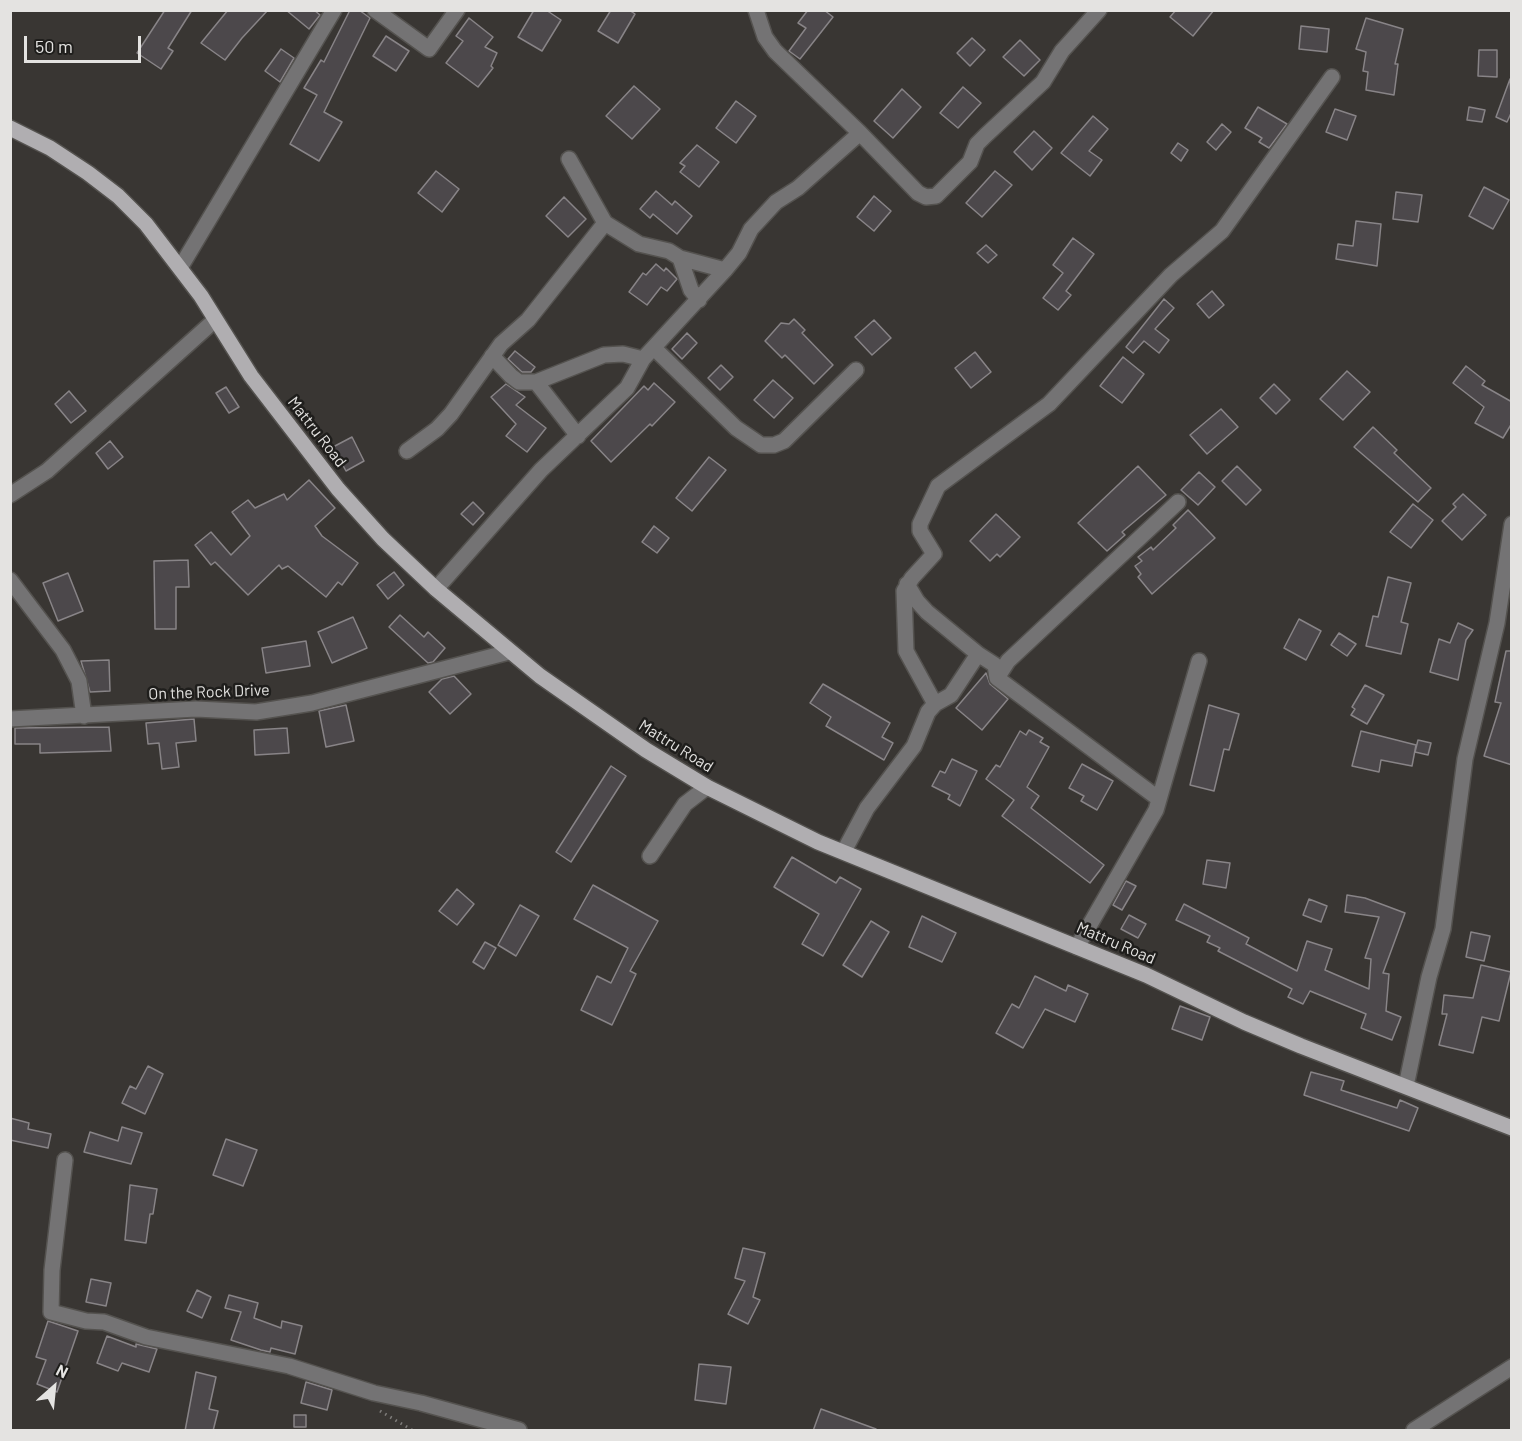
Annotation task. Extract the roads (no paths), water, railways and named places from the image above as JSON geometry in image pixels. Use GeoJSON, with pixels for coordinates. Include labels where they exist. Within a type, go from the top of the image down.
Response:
{"type":"FeatureCollection","features":[{"type":"Feature","properties":{"kind":"main road","name":"Mattru Road"},"geometry":{"type":"LineString","coordinates":[[10,128],[50,148],[118,196],[146,224],[180,268],[250,376],[338,489],[383,539],[436,589],[509,652],[646,750],[707,787],[807,837],[1146,975],[1244,1022],[1512,1128]]}},
{"type":"Feature","properties":{"kind":"street"},"geometry":{"type":"LineString","coordinates":[[180,268],[334,10]]}},
{"type":"Feature","properties":{"kind":"street"},"geometry":{"type":"LineString","coordinates":[[375,10],[429,49],[457,10]]}},
{"type":"Feature","properties":{"kind":"street"},"geometry":{"type":"LineString","coordinates":[[756,10],[765,37],[776,51],[918,193],[926,197],[936,196],[970,162],[977,144],[1042,82],[1062,51],[1099,10]]}},
{"type":"Feature","properties":{"kind":"street"},"geometry":{"type":"LineString","coordinates":[[935,704],[906,651],[904,591],[907,584],[934,554],[920,531],[920,524],[938,486],[1049,404],[1171,275],[1222,231],[1332,77]]}},
{"type":"Feature","properties":{"kind":"street"},"geometry":{"type":"LineString","coordinates":[[436,589],[541,470],[627,388],[649,353],[726,270],[739,253],[750,229],[761,216],[798,188],[860,133]]}},
{"type":"Feature","properties":{"kind":"street"},"geometry":{"type":"LineString","coordinates":[[569,159],[605,224],[639,244],[669,251],[680,258],[726,270]]}},
{"type":"Feature","properties":{"kind":"street"},"geometry":{"type":"LineString","coordinates":[[407,451],[437,429],[451,414],[501,344],[528,320],[605,224]]}},
{"type":"Feature","properties":{"kind":"street"},"geometry":{"type":"LineString","coordinates":[[680,258],[691,290],[699,300]]}},
{"type":"Feature","properties":{"kind":"street"},"geometry":{"type":"LineString","coordinates":[[10,495],[47,471],[215,320]]}},
{"type":"Feature","properties":{"kind":"street"},"geometry":{"type":"LineString","coordinates":[[492,356],[500,367],[519,382],[536,382],[604,355],[649,353],[736,428],[761,445],[774,446],[784,441],[856,370]]}},
{"type":"Feature","properties":{"kind":"street"},"geometry":{"type":"LineString","coordinates":[[536,382],[578,436]]}},
{"type":"Feature","properties":{"kind":"street"},"geometry":{"type":"LineString","coordinates":[[998,678],[1008,661],[1178,502]]}},
{"type":"Feature","properties":{"kind":"street"},"geometry":{"type":"LineString","coordinates":[[1406,1086],[1429,977],[1443,929],[1466,759],[1497,623],[1512,524]]}},
{"type":"Feature","properties":{"kind":"street"},"geometry":{"type":"LineString","coordinates":[[10,580],[63,650],[79,681],[84,716]]}},
{"type":"Feature","properties":{"kind":"street"},"geometry":{"type":"LineString","coordinates":[[907,584],[927,612],[995,665],[998,678],[1159,798]]}},
{"type":"Feature","properties":{"kind":"street","name":"On the Rock Drive"},"geometry":{"type":"LineString","coordinates":[[10,719],[196,709],[256,712],[312,703],[509,652]]}},
{"type":"Feature","properties":{"kind":"street"},"geometry":{"type":"LineString","coordinates":[[844,851],[867,808],[914,746],[928,712],[935,704],[951,695],[978,654]]}},
{"type":"Feature","properties":{"kind":"street"},"geometry":{"type":"LineString","coordinates":[[1077,946],[1156,810],[1199,661]]}},
{"type":"Feature","properties":{"kind":"street"},"geometry":{"type":"LineString","coordinates":[[650,856],[685,804],[707,787]]}},
{"type":"Feature","properties":{"kind":"street"},"geometry":{"type":"LineString","coordinates":[[65,1160],[52,1270],[51,1312],[86,1321],[104,1322],[146,1337],[288,1366],[374,1394],[421,1403],[519,1431]]}},
{"type":"Feature","properties":{"kind":"street"},"geometry":{"type":"LineString","coordinates":[[1414,1431],[1512,1367]]}}]}
